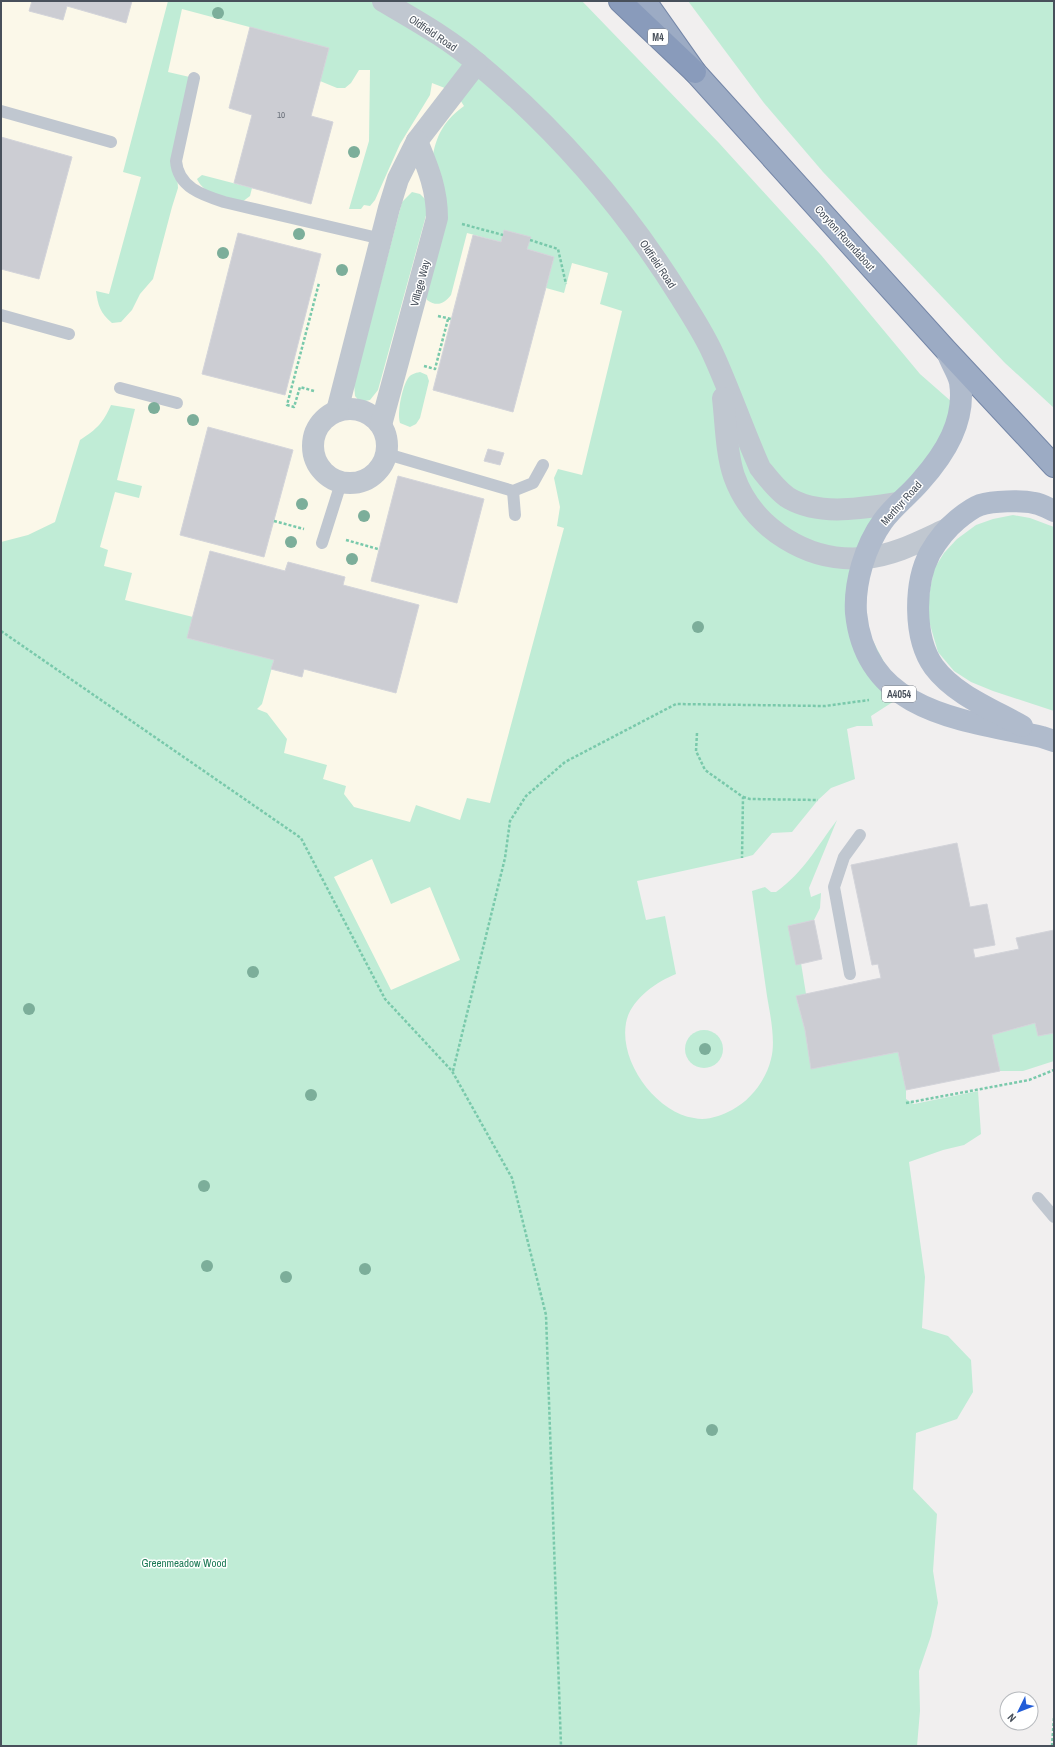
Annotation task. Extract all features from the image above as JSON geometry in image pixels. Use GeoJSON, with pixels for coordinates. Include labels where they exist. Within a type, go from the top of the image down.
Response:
{"type":"FeatureCollection","features":[{"type":"Feature","properties":{"kind":"highway","name":"M4"},"geometry":{"type":"LineString","coordinates":[[620,1],[695,72]]}},
{"type":"Feature","properties":{"kind":"highway","name":"Coryton Roundabout"},"geometry":{"type":"LineString","coordinates":[[646,1],[695,72],[945,349],[1054,466]]}},
{"type":"Feature","properties":{"kind":"main road","name":"Merthyr Road"},"geometry":{"type":"LineString","coordinates":[[945,349],[960,381],[961,410],[954,432],[939,459],[920,483],[898,503],[882,522],[864,558],[856,592],[858,628],[864,648],[871,661],[884,681],[902,696],[925,708],[951,718],[1048,739]]}},
{"type":"Feature","properties":{"kind":"main road","name":"Merthyr Road"},"geometry":{"type":"LineString","coordinates":[[1048,739],[954,687],[934,666],[925,647],[920,628],[918,608],[920,584],[930,553],[947,529],[963,516],[980,506],[1004,502],[1034,503],[1054,511]]}},
{"type":"Feature","properties":{"kind":"street","name":"Oldfield Road"},"geometry":{"type":"LineString","coordinates":[[384,1],[424,26],[477,63],[528,109],[562,144],[636,232],[663,269],[713,354],[760,468],[770,482],[787,497],[822,509],[840,510],[898,503]]}},
{"type":"Feature","properties":{"kind":"street"},"geometry":{"type":"LineString","coordinates":[[339,405],[345,409],[358,409],[369,413],[381,425],[388,442],[387,454],[383,465],[376,474],[366,481],[354,484],[341,483],[330,478],[321,469],[314,458],[312,445],[315,432],[322,421],[339,405],[398,180],[418,141],[477,63]]}},
{"type":"Feature","properties":{"kind":"street","name":"Village Way"},"geometry":{"type":"LineString","coordinates":[[381,425],[438,218],[438,199],[433,180],[418,141]]}},
{"type":"Feature","properties":{"kind":"street"},"geometry":{"type":"LineString","coordinates":[[721,375],[730,455],[734,476],[750,507],[775,533],[796,545],[844,558],[864,558],[900,550],[947,529]]}},
{"type":"Feature","properties":{"kind":"lane"},"geometry":{"type":"LineString","coordinates":[[194,78],[176,160],[181,178],[191,188],[203,196],[224,202],[382,239]]}},
{"type":"Feature","properties":{"kind":"lane"},"geometry":{"type":"LineString","coordinates":[[1,111],[111,142]]}},
{"type":"Feature","properties":{"kind":"lane"},"geometry":{"type":"LineString","coordinates":[[1,315],[69,334]]}},
{"type":"Feature","properties":{"kind":"lane"},"geometry":{"type":"LineString","coordinates":[[120,388],[177,403]]}},
{"type":"Feature","properties":{"kind":"lane"},"geometry":{"type":"LineString","coordinates":[[387,454],[513,491],[533,482],[543,465]]}},
{"type":"Feature","properties":{"kind":"lane"},"geometry":{"type":"LineString","coordinates":[[324,539],[341,483]]}},
{"type":"Feature","properties":{"kind":"lane"},"geometry":{"type":"LineString","coordinates":[[513,491],[515,515]]}},
{"type":"Feature","properties":{"kind":"lane"},"geometry":{"type":"LineString","coordinates":[[850,974],[834,887],[844,857],[860,835]]}},
{"type":"Feature","properties":{"kind":"lane"},"geometry":{"type":"LineString","coordinates":[[1038,1198],[1054,1217]]}},
{"type":"Feature","properties":{"kind":"path"},"geometry":{"type":"LineString","coordinates":[[438,218],[503,235]]}},
{"type":"Feature","properties":{"kind":"path"},"geometry":{"type":"LineString","coordinates":[[530,240],[558,249],[566,284]]}},
{"type":"Feature","properties":{"kind":"path"},"geometry":{"type":"LineString","coordinates":[[319,283],[286,405],[294,407],[300,387],[339,405]]}},
{"type":"Feature","properties":{"kind":"path"},"geometry":{"type":"LineString","coordinates":[[424,359],[422,366],[435,369],[450,319],[436,316]]}},
{"type":"Feature","properties":{"kind":"path"},"geometry":{"type":"LineString","coordinates":[[274,521],[324,539],[378,549]]}},
{"type":"Feature","properties":{"kind":"path"},"geometry":{"type":"LineString","coordinates":[[1,631],[301,838],[385,999],[452,1071],[512,1178],[546,1315],[561,1745]]}},
{"type":"Feature","properties":{"kind":"path"},"geometry":{"type":"LineString","coordinates":[[452,1071],[505,858],[510,821],[526,796],[565,762],[676,704],[825,706],[902,696]]}},
{"type":"Feature","properties":{"kind":"path"},"geometry":{"type":"LineString","coordinates":[[697,733],[696,751],[705,770],[743,797],[750,799],[818,800]]}},
{"type":"Feature","properties":{"kind":"path"},"geometry":{"type":"LineString","coordinates":[[742,858],[743,797]]}},
{"type":"Feature","properties":{"kind":"path"},"geometry":{"type":"LineString","coordinates":[[906,1104],[1029,1080],[1054,1070]]}},
{"type":"Feature","properties":{"kind":"path"},"geometry":{"type":"LineString","coordinates":[[1052,1746],[1054,1717]]}},
{"type":"Feature","properties":{"kind":"shaded area"},"geometry":{"type":"Polygon","coordinates":[[[1,1],[316,1],[405,46],[531,150],[666,305],[508,952],[402,1018],[1,549],[1,1]]]}},
{"type":"Feature","properties":{"kind":"green space","name":"Greenmeadow Wood"},"geometry":{"type":"Polygon","coordinates":[[[168,1],[582,1],[719,143],[821,255],[920,374],[961,410],[898,503],[856,609],[902,696],[871,716],[873,726],[857,726],[847,729],[855,779],[831,788],[818,800],[792,832],[772,833],[753,855],[637,881],[646,920],[665,916],[676,974],[652,987],[638,999],[628,1015],[625,1038],[628,1053],[634,1069],[643,1083],[654,1096],[666,1106],[680,1114],[704,1119],[723,1114],[739,1106],[757,1089],[769,1067],[773,1036],[752,891],[765,887],[771,892],[776,892],[786,884],[802,868],[837,820],[809,888],[811,897],[821,893],[820,908],[814,920],[788,926],[801,963],[806,994],[796,996],[805,1030],[811,1069],[898,1052],[906,1090],[906,1099],[914,1104],[978,1091],[981,1134],[964,1145],[943,1150],[909,1162],[925,1277],[922,1328],[948,1336],[971,1360],[973,1392],[957,1419],[916,1433],[913,1489],[937,1514],[933,1571],[938,1603],[931,1636],[919,1671],[920,1711],[917,1746],[1,1746],[1,542],[28,535],[55,522],[80,440],[99,425],[111,405],[135,409],[117,480],[142,486],[139,498],[115,492],[100,547],[108,550],[104,566],[132,573],[125,600],[193,617],[187,638],[274,660],[262,704],[257,709],[267,713],[287,739],[284,753],[327,765],[323,779],[346,786],[344,794],[354,807],[410,822],[416,805],[460,820],[467,798],[490,803],[564,528],[557,526],[560,507],[554,478],[558,469],[582,475],[622,311],[600,304],[608,273],[572,263],[564,293],[546,288],[554,257],[527,249],[530,237],[504,230],[501,242],[467,233],[451,295],[446,301],[440,304],[427,300],[426,292],[433,155],[437,140],[443,127],[452,116],[464,106],[455,92],[432,83],[430,95],[400,144],[375,200],[370,206],[364,205],[361,209],[349,209],[369,141],[370,70],[359,70],[351,83],[345,88],[337,88],[320,81],[329,48],[182,9],[168,72],[194,78],[176,161],[178,188],[153,279],[140,294],[132,310],[121,322],[112,323],[100,308],[96,291],[109,294],[141,177],[123,172],[168,1]],[[372,859],[334,877],[391,990],[460,960],[430,887],[391,904],[372,859]]]}},
{"type":"Feature","properties":{"kind":"green space"},"geometry":{"type":"Polygon","coordinates":[[[688,1],[1054,1],[1054,408],[1005,363],[823,172],[764,103],[688,1]]]}},
{"type":"Feature","properties":{"kind":"green space"},"geometry":{"type":"Polygon","coordinates":[[[202,175],[252,188],[250,196],[242,202],[211,193],[201,185],[197,179],[202,175]]]}},
{"type":"Feature","properties":{"kind":"green space"},"geometry":{"type":"Polygon","coordinates":[[[412,192],[420,194],[426,200],[427,212],[378,390],[370,400],[360,402],[355,396],[354,384],[402,202],[412,192]]]}},
{"type":"Feature","properties":{"kind":"green space"},"geometry":{"type":"Polygon","coordinates":[[[420,372],[427,375],[429,381],[420,418],[416,424],[410,427],[400,423],[400,401],[408,378],[413,374],[420,372]]]}},
{"type":"Feature","properties":{"kind":"green space"},"geometry":{"type":"Polygon","coordinates":[[[1013,515],[1030,518],[1054,527],[1054,711],[993,691],[971,682],[954,671],[938,652],[926,611],[934,569],[944,553],[957,539],[976,525],[993,519],[1013,515]]]}},
{"type":"Feature","properties":{"kind":"green space"},"geometry":{"type":"Polygon","coordinates":[[[1035,1023],[1038,1036],[1054,1033],[1054,1061],[1023,1071],[1000,1071],[992,1035],[1035,1023]]]}},
{"type":"Feature","properties":{"kind":"green space"},"geometry":{"type":"Polygon","coordinates":[[[700,1030],[708,1030],[718,1035],[722,1042],[722,1056],[718,1063],[708,1068],[700,1068],[690,1063],[688,1060],[685,1053],[685,1045],[690,1035],[693,1033],[700,1030]]]}},
{"type":"Feature","properties":{"kind":"building"},"geometry":{"type":"Polygon","coordinates":[[[32,1],[132,1],[126,23],[67,6],[63,20],[29,11],[32,1]]]}},
{"type":"Feature","properties":{"kind":"building"},"geometry":{"type":"Polygon","coordinates":[[[250,27],[329,48],[311,116],[333,122],[311,204],[234,183],[252,115],[229,108],[250,27]]]}},
{"type":"Feature","properties":{"kind":"building"},"geometry":{"type":"Polygon","coordinates":[[[1,137],[72,157],[39,279],[1,269],[1,137]]]}},
{"type":"Feature","properties":{"kind":"building"},"geometry":{"type":"Polygon","coordinates":[[[504,230],[531,237],[527,249],[554,257],[513,412],[433,390],[473,235],[501,242],[504,230]]]}},
{"type":"Feature","properties":{"kind":"building"},"geometry":{"type":"Polygon","coordinates":[[[238,233],[321,254],[285,395],[202,374],[238,233]]]}},
{"type":"Feature","properties":{"kind":"building"},"geometry":{"type":"Polygon","coordinates":[[[208,427],[293,450],[264,557],[180,535],[208,427]]]}},
{"type":"Feature","properties":{"kind":"building"},"geometry":{"type":"Polygon","coordinates":[[[488,449],[504,453],[500,465],[484,461],[488,449]]]}},
{"type":"Feature","properties":{"kind":"building"},"geometry":{"type":"Polygon","coordinates":[[[398,476],[484,499],[457,603],[371,581],[398,476]]]}},
{"type":"Feature","properties":{"kind":"building"},"geometry":{"type":"Polygon","coordinates":[[[210,551],[285,571],[288,562],[345,577],[343,585],[419,605],[396,693],[304,669],[302,677],[271,669],[274,660],[187,638],[210,551]]]}},
{"type":"Feature","properties":{"kind":"building"},"geometry":{"type":"Polygon","coordinates":[[[957,843],[970,907],[987,904],[995,945],[973,949],[975,958],[1019,949],[1016,938],[1054,930],[1054,1033],[1038,1036],[1035,1023],[992,1035],[1000,1071],[906,1090],[898,1052],[811,1069],[805,1030],[796,996],[881,978],[878,964],[872,965],[851,865],[957,843]]]}},
{"type":"Feature","properties":{"kind":"building"},"geometry":{"type":"Polygon","coordinates":[[[814,920],[822,959],[796,965],[788,926],[814,920]]]}}]}
